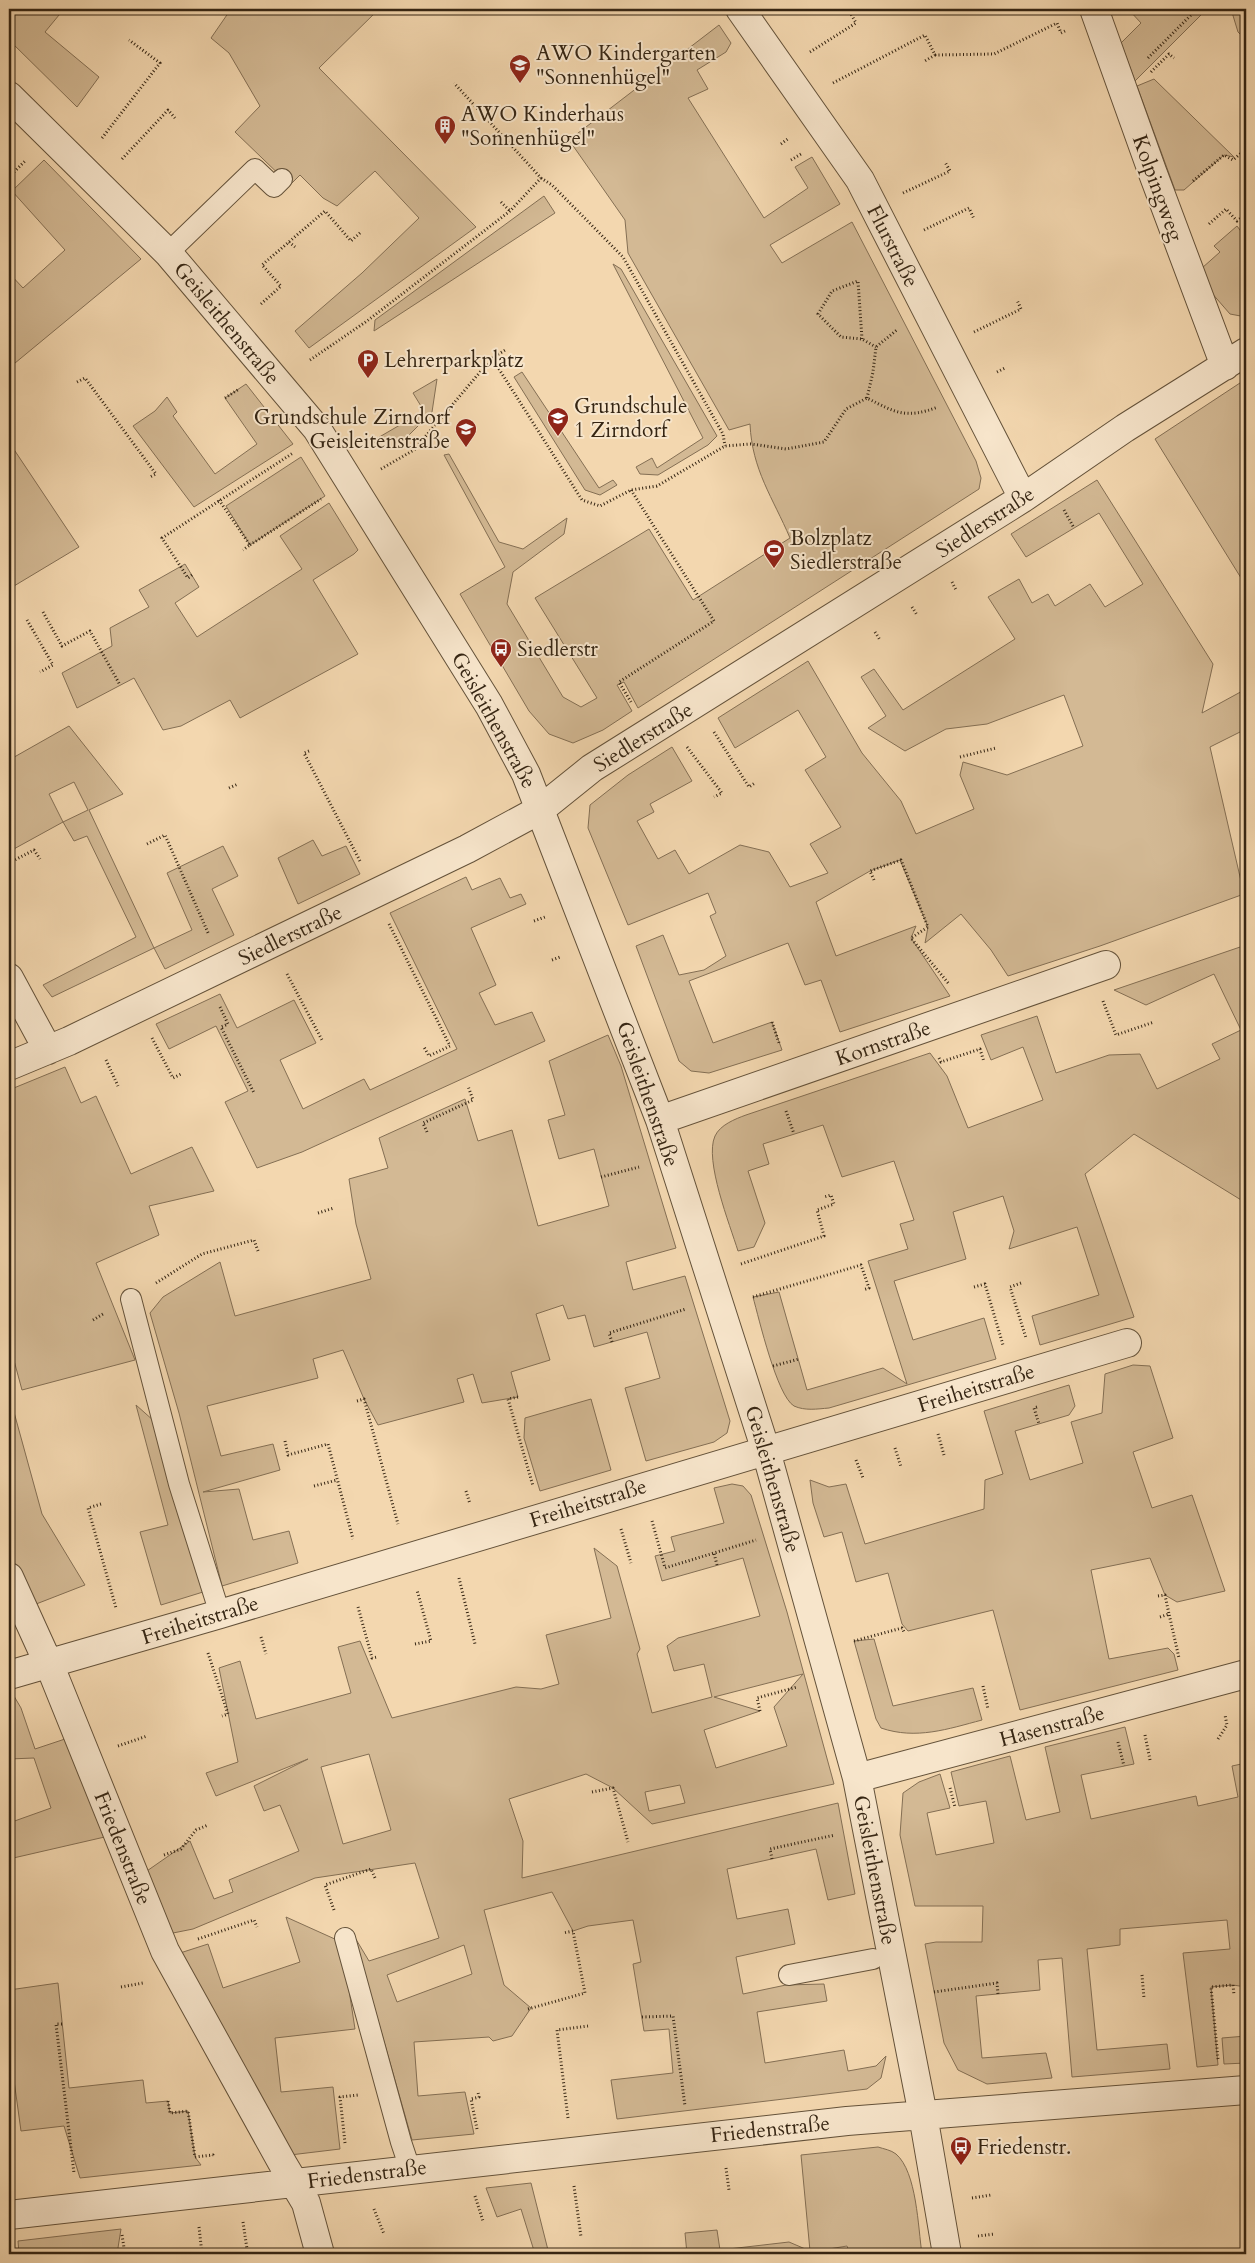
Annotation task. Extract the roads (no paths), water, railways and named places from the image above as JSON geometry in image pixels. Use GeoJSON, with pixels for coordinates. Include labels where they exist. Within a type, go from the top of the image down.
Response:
{"type":"FeatureCollection","features":[{"type":"Feature","properties":{"kind":"street","name":"Flurstraße"},"geometry":{"type":"LineString","coordinates":[[740,9],[860,180],[1023,498]]}},
{"type":"Feature","properties":{"kind":"street","name":"Kolpingweg"},"geometry":{"type":"LineString","coordinates":[[1095,14],[1152,172],[1236,359]]}},
{"type":"Feature","properties":{"kind":"street","name":"Geisleithenstraße"},"geometry":{"type":"LineString","coordinates":[[9,96],[168,253],[317,429],[489,705],[526,774],[660,1120],[766,1451],[857,1778],[923,2115],[947,2254]]}},
{"type":"Feature","properties":{"kind":"street","name":"Siedlerstraße"},"geometry":{"type":"LineString","coordinates":[[9,1066],[48,1050],[467,849],[541,809],[592,768],[1023,498],[1125,428],[1236,359]]}},
{"type":"Feature","properties":{"kind":"street","name":"Kornstraße"},"geometry":{"type":"LineString","coordinates":[[660,1120],[1106,966]]}},
{"type":"Feature","properties":{"kind":"street"},"geometry":{"type":"LineString","coordinates":[[9,978],[48,1050]]}},
{"type":"Feature","properties":{"kind":"street","name":"Freiheitstraße"},"geometry":{"type":"LineString","coordinates":[[9,1675],[220,1614],[1127,1343]]}},
{"type":"Feature","properties":{"kind":"street"},"geometry":{"type":"LineString","coordinates":[[9,1577],[49,1664]]}},
{"type":"Feature","properties":{"kind":"street","name":"Friedenstraße"},"geometry":{"type":"LineString","coordinates":[[49,1664],[165,1951],[309,2208],[320,2254]]}},
{"type":"Feature","properties":{"kind":"street","name":"Hasenstraße"},"geometry":{"type":"LineString","coordinates":[[857,1778],[1246,1674]]}},
{"type":"Feature","properties":{"kind":"street","name":"Friedenstraße"},"geometry":{"type":"LineString","coordinates":[[9,2215],[779,2128],[1246,2090]]}},
{"type":"Feature","properties":{"kind":"lane"},"geometry":{"type":"LineString","coordinates":[[168,253],[255,169],[274,188],[282,179]]}},
{"type":"Feature","properties":{"kind":"lane"},"geometry":{"type":"LineString","coordinates":[[131,1299],[179,1484],[220,1614]]}},
{"type":"Feature","properties":{"kind":"lane"},"geometry":{"type":"LineString","coordinates":[[345,1938],[400,2142],[410,2169]]}},
{"type":"Feature","properties":{"kind":"lane"},"geometry":{"type":"LineString","coordinates":[[789,1975],[874,1959]]}},
{"type":"Feature","properties":{"kind":"place","name":"AWO Kindergarten \"Sonnenhügel\""},"geometry":{"type":"Point","coordinates":[520,84]}},
{"type":"Feature","properties":{"kind":"place","name":"AWO Kinderhaus \"Sonnenhügel\""},"geometry":{"type":"Point","coordinates":[445,145]}},
{"type":"Feature","properties":{"kind":"place","name":"Lehrerparkplatz"},"geometry":{"type":"Point","coordinates":[368,379]}},
{"type":"Feature","properties":{"kind":"place","name":"Grundschule 1 Zirndorf"},"geometry":{"type":"Point","coordinates":[558,437]}},
{"type":"Feature","properties":{"kind":"place","name":"Grundschule Zirndorf Geisleitenstraße"},"geometry":{"type":"Point","coordinates":[466,448]}},
{"type":"Feature","properties":{"kind":"place","name":"Bolzplatz Siedlerstraße"},"geometry":{"type":"Point","coordinates":[774,569]}},
{"type":"Feature","properties":{"kind":"place","name":"Siedlerstr"},"geometry":{"type":"Point","coordinates":[501,668]}},
{"type":"Feature","properties":{"kind":"place","name":"Friedenstr."},"geometry":{"type":"Point","coordinates":[961,2166]}}]}
